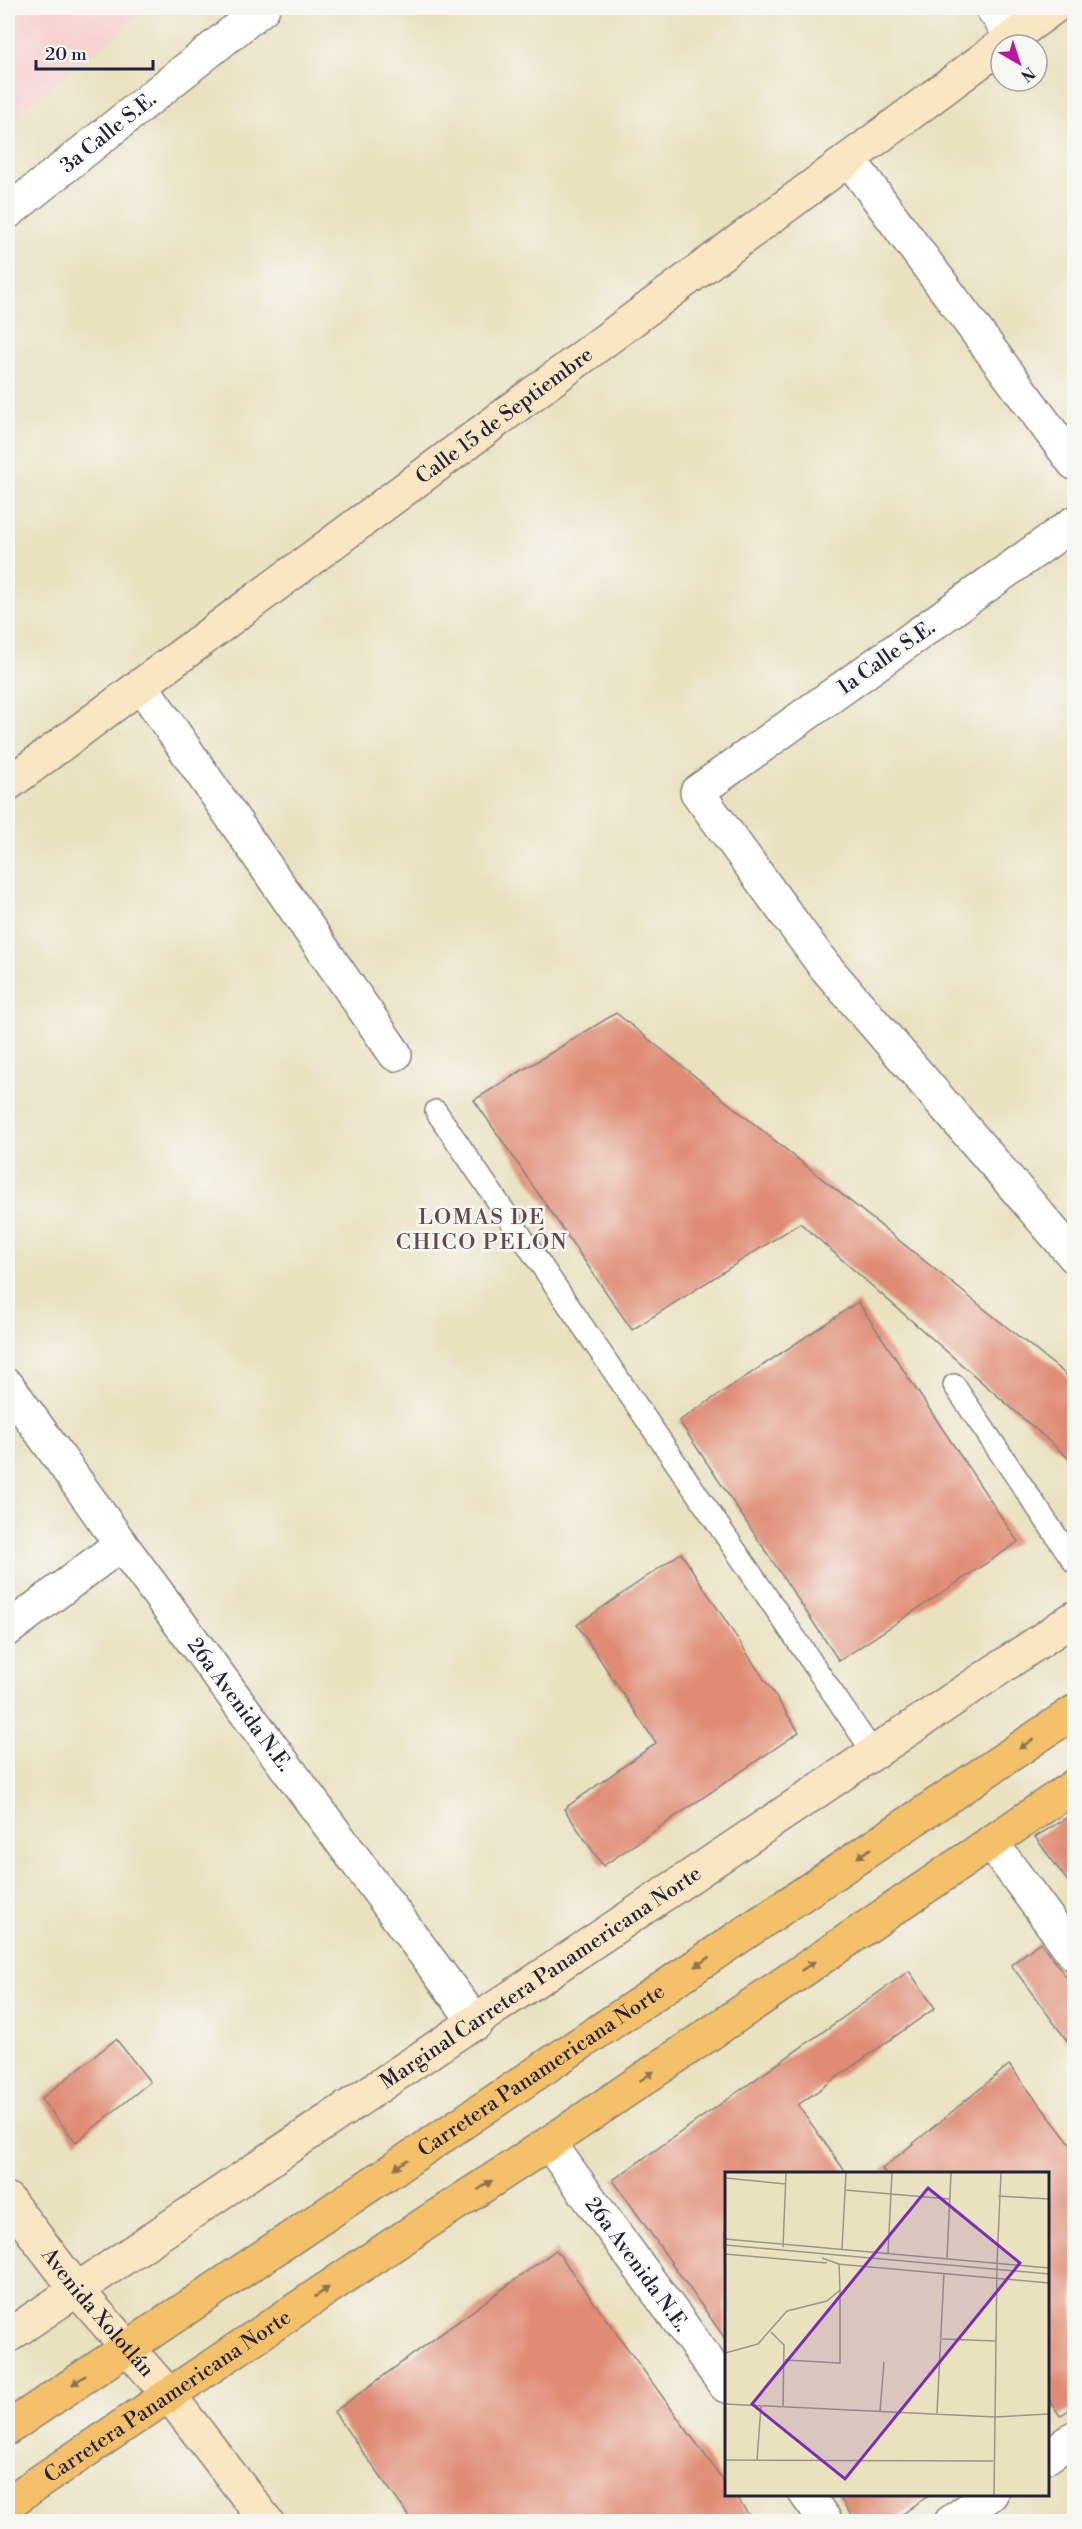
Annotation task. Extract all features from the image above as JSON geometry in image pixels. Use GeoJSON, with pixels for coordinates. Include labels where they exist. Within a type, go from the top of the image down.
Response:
{"type":"FeatureCollection","features":[{"type":"Feature","properties":{"kind":"highway","name":"Carretera Panamericana Norte"},"geometry":{"type":"LineString","coordinates":[[8,2428],[1074,1712]]}},
{"type":"Feature","properties":{"kind":"highway","name":"Carretera Panamericana Norte"},"geometry":{"type":"LineString","coordinates":[[8,2503],[365,2263],[549,2143],[1074,1786]]}},
{"type":"Feature","properties":{"kind":"street","name":"3a Calle S.E."},"geometry":{"type":"LineString","coordinates":[[8,212],[263,8]]}},
{"type":"Feature","properties":{"kind":"street"},"geometry":{"type":"LineString","coordinates":[[992,8],[1002,33]]}},
{"type":"Feature","properties":{"kind":"street","name":"Calle 15 de Septiembre"},"geometry":{"type":"LineString","coordinates":[[1018,33],[1053,8]]}},
{"type":"Feature","properties":{"kind":"street","name":"Calle 15 de Septiembre"},"geometry":{"type":"LineString","coordinates":[[8,784],[989,54]]}},
{"type":"Feature","properties":{"kind":"street"},"geometry":{"type":"LineString","coordinates":[[849,159],[1074,463]]}},
{"type":"Feature","properties":{"kind":"street","name":"1a Calle S.E."},"geometry":{"type":"LineString","coordinates":[[1074,523],[697,792],[822,963],[1074,1256]]}},
{"type":"Feature","properties":{"kind":"street"},"geometry":{"type":"LineString","coordinates":[[141,685],[395,1054]]}},
{"type":"Feature","properties":{"kind":"street","name":"26a Avenida N.E."},"geometry":{"type":"LineString","coordinates":[[8,1386],[121,1544],[476,2023]]}},
{"type":"Feature","properties":{"kind":"street"},"geometry":{"type":"LineString","coordinates":[[8,1629],[121,1544]]}},
{"type":"Feature","properties":{"kind":"street","name":"Marginal Carretera Panamericana Norte"},"geometry":{"type":"LineString","coordinates":[[8,2336],[875,1755],[1074,1618]]}},
{"type":"Feature","properties":{"kind":"street"},"geometry":{"type":"LineString","coordinates":[[991,1842],[1074,1954]]}},
{"type":"Feature","properties":{"kind":"street","name":"26a Avenida N.E."},"geometry":{"type":"LineString","coordinates":[[549,2143],[725,2385]]}},
{"type":"Feature","properties":{"kind":"street","name":"Avenida Xolotlán"},"geometry":{"type":"LineString","coordinates":[[8,2200],[77,2290],[170,2395],[267,2522]]}},
{"type":"Feature","properties":{"kind":"street"},"geometry":{"type":"LineString","coordinates":[[1049,2455],[1074,2438]]}},
{"type":"Feature","properties":{"kind":"street"},"geometry":{"type":"LineString","coordinates":[[807,2496],[826,2522]]}},
{"type":"Feature","properties":{"kind":"street"},"geometry":{"type":"LineString","coordinates":[[951,2522],[988,2496]]}},
{"type":"Feature","properties":{"kind":"lane"},"geometry":{"type":"LineString","coordinates":[[436,1111],[875,1755]]}},
{"type":"Feature","properties":{"kind":"lane"},"geometry":{"type":"LineString","coordinates":[[954,1385],[1074,1562]]}},
{"type":"Feature","properties":{"kind":"shaded area"},"geometry":{"type":"Polygon","coordinates":[[[8,8],[148,8],[8,122],[8,8]]]}},
{"type":"Feature","properties":{"kind":"building"},"geometry":{"type":"Polygon","coordinates":[[[616,1013],[1074,1381],[1074,1463],[800,1223],[632,1330],[474,1100],[616,1013]]]}},
{"type":"Feature","properties":{"kind":"building"},"geometry":{"type":"Polygon","coordinates":[[[858,1302],[1018,1542],[839,1661],[679,1421],[858,1302]]]}},
{"type":"Feature","properties":{"kind":"building"},"geometry":{"type":"Polygon","coordinates":[[[681,1553],[799,1732],[603,1866],[564,1809],[656,1743],[577,1625],[681,1553]]]}},
{"type":"Feature","properties":{"kind":"building"},"geometry":{"type":"Polygon","coordinates":[[[1074,1813],[1074,1890],[1035,1837],[1074,1813]]]}},
{"type":"Feature","properties":{"kind":"building"},"geometry":{"type":"Polygon","coordinates":[[[1040,1942],[1074,1987],[1074,2050],[1011,1965],[1040,1942]]]}},
{"type":"Feature","properties":{"kind":"building"},"geometry":{"type":"Polygon","coordinates":[[[909,1971],[935,2008],[798,2105],[846,2172],[725,2172],[725,2339],[613,2180],[909,1971]]]}},
{"type":"Feature","properties":{"kind":"building"},"geometry":{"type":"Polygon","coordinates":[[[116,2039],[150,2082],[76,2142],[41,2099],[116,2039]]]}},
{"type":"Feature","properties":{"kind":"building"},"geometry":{"type":"Polygon","coordinates":[[[1009,2065],[1074,2149],[1074,2406],[1060,2416],[1049,2400],[1049,2172],[884,2172],[882,2169],[1009,2065]]]}},
{"type":"Feature","properties":{"kind":"building"},"geometry":{"type":"Polygon","coordinates":[[[556,2250],[725,2483],[725,2496],[735,2496],[754,2522],[413,2522],[334,2412],[556,2250]]]}},
{"type":"Feature","properties":{"kind":"building"},"geometry":{"type":"Polygon","coordinates":[[[838,2496],[927,2496],[892,2522],[856,2522],[838,2496]]]}},
{"type":"Feature","properties":{"kind":"district","name":"LOMAS DE CHICO PELÓN"},"geometry":{"type":"Point","coordinates":[482,1228]}}]}
